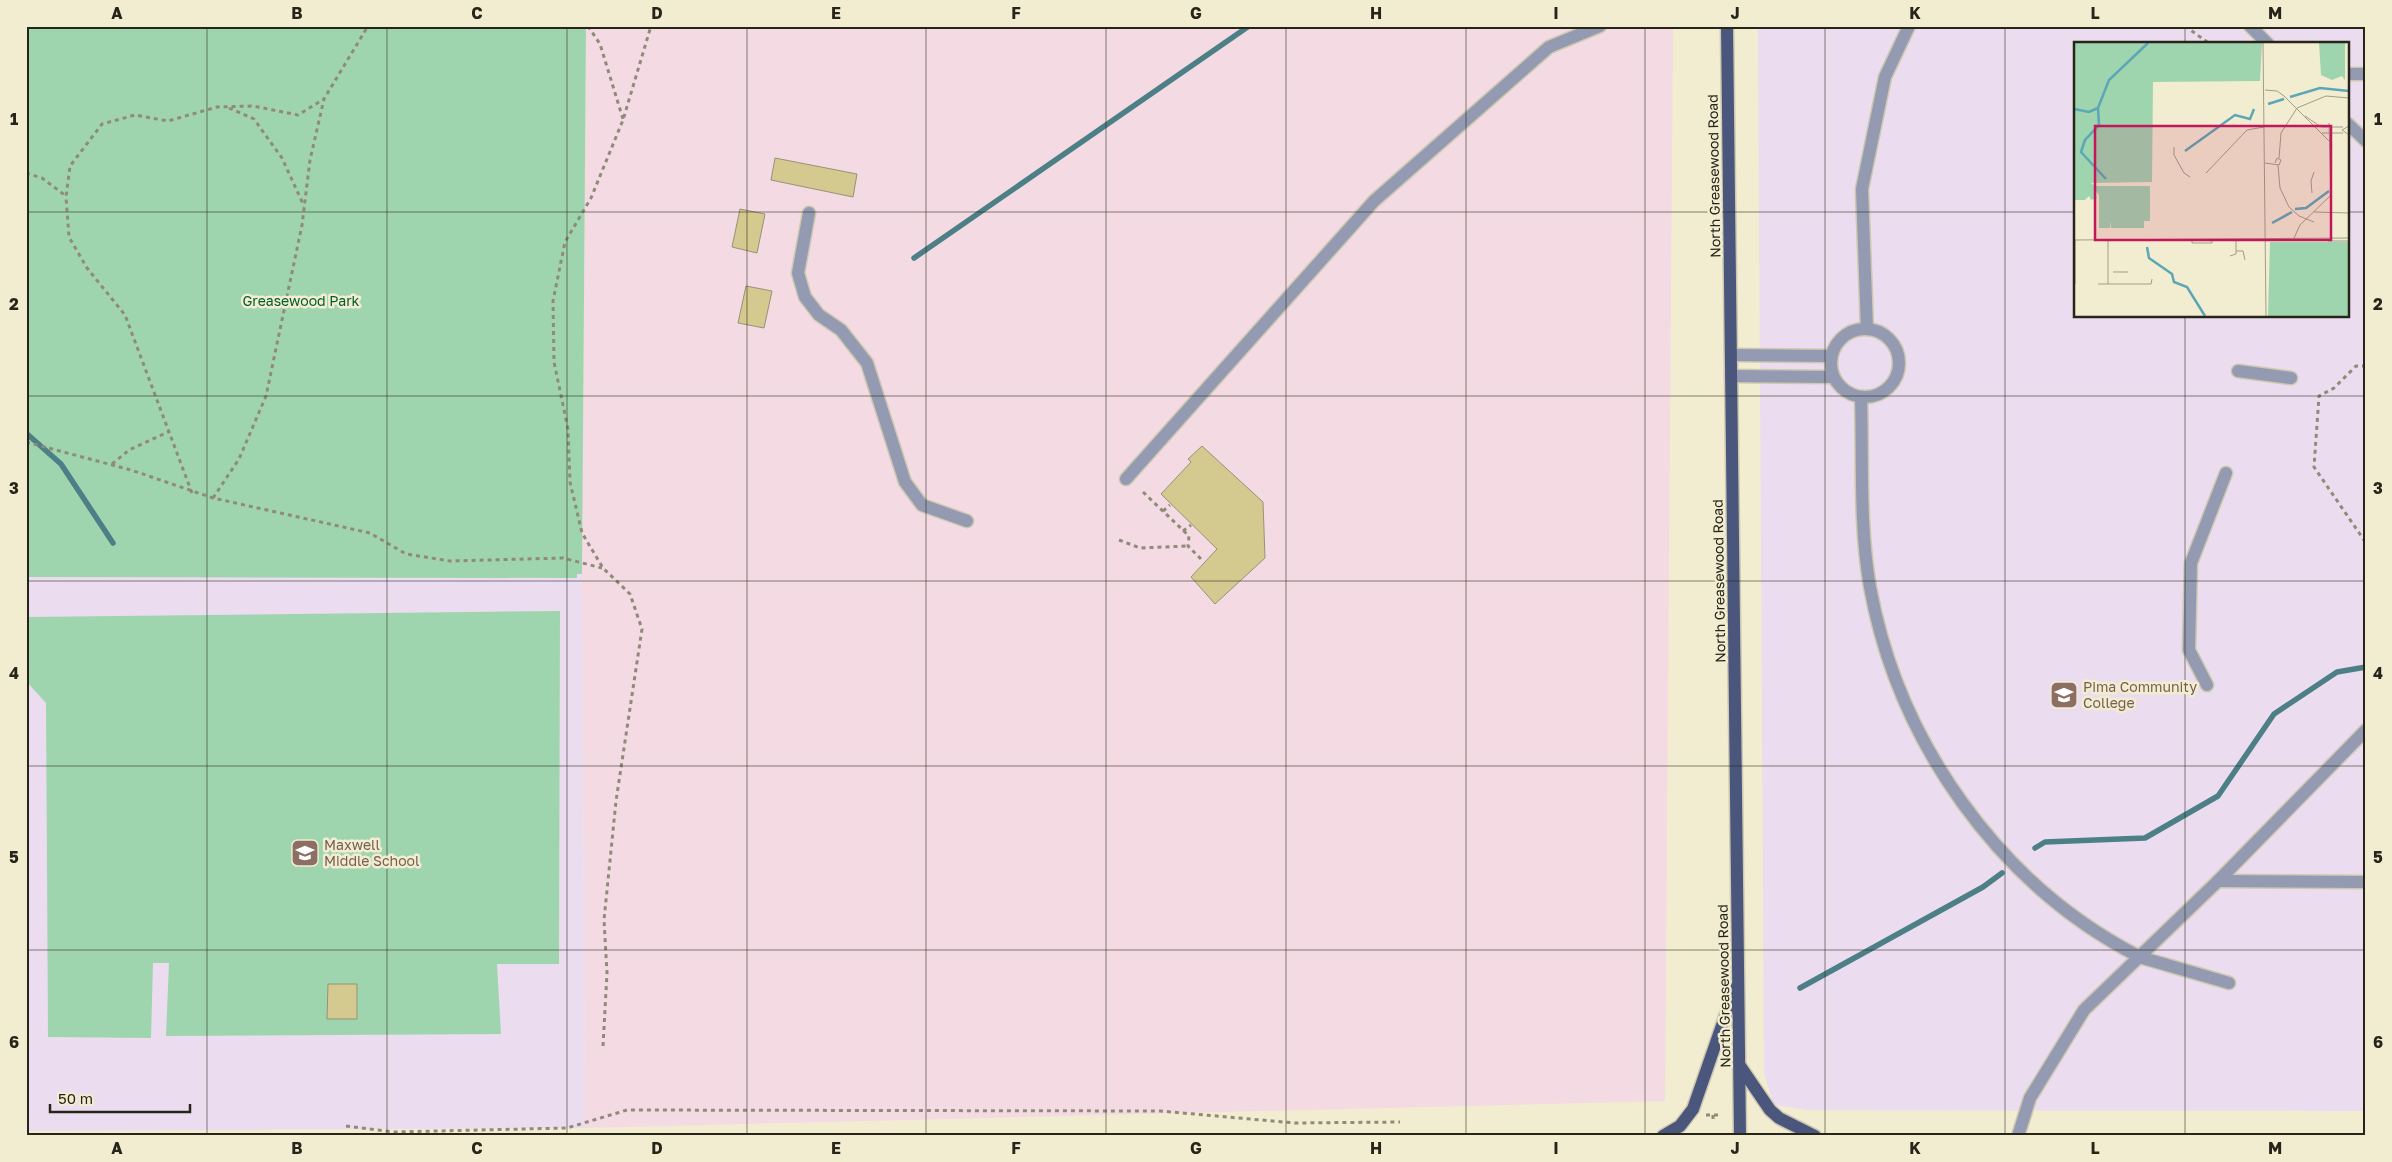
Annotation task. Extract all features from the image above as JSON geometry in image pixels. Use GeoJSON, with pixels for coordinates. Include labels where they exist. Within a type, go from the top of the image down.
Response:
{"type":"FeatureCollection","features":[{"type":"Feature","properties":{"kind":"main road","name":"North Greasewood Road"},"geometry":{"type":"LineString","coordinates":[[1727,26],[1740,1136]]}},
{"type":"Feature","properties":{"kind":"main road"},"geometry":{"type":"LineString","coordinates":[[1663,1136],[1680,1126],[1693,1109],[1739,978]]}},
{"type":"Feature","properties":{"kind":"main road"},"geometry":{"type":"LineString","coordinates":[[1740,1066],[1770,1110],[1778,1118],[1815,1136]]}},
{"type":"Feature","properties":{"kind":"lane"},"geometry":{"type":"LineString","coordinates":[[1126,479],[1374,201],[1549,47],[1600,26]]}},
{"type":"Feature","properties":{"kind":"lane"},"geometry":{"type":"LineString","coordinates":[[1867,329],[1862,189],[1885,78],[1909,26]]}},
{"type":"Feature","properties":{"kind":"lane"},"geometry":{"type":"LineString","coordinates":[[2255,28],[2266,42]]}},
{"type":"Feature","properties":{"kind":"lane"},"geometry":{"type":"LineString","coordinates":[[2350,74],[2366,74]]}},
{"type":"Feature","properties":{"kind":"lane"},"geometry":{"type":"LineString","coordinates":[[2350,126],[2366,141]]}},
{"type":"Feature","properties":{"kind":"lane"},"geometry":{"type":"LineString","coordinates":[[809,213],[798,273],[805,297],[819,315],[841,330],[867,363],[904,482],[922,505],[967,521]]}},
{"type":"Feature","properties":{"kind":"lane"},"geometry":{"type":"LineString","coordinates":[[1867,329],[1883,334],[1894,345],[1899,366],[1897,376],[1887,389],[1872,397],[1861,398],[1844,391],[1833,377],[1831,356],[1840,339],[1853,331],[1867,329]]}},
{"type":"Feature","properties":{"kind":"lane"},"geometry":{"type":"LineString","coordinates":[[1731,355],[1831,356]]}},
{"type":"Feature","properties":{"kind":"lane"},"geometry":{"type":"LineString","coordinates":[[2238,371],[2291,378]]}},
{"type":"Feature","properties":{"kind":"lane"},"geometry":{"type":"LineString","coordinates":[[1731,376],[1833,377]]}},
{"type":"Feature","properties":{"kind":"lane"},"geometry":{"type":"LineString","coordinates":[[1861,398],[1864,538],[1870,587],[1898,687],[1921,736],[1976,823],[2017,866],[2071,914],[2139,957],[2229,983]]}},
{"type":"Feature","properties":{"kind":"lane"},"geometry":{"type":"LineString","coordinates":[[2207,685],[2189,650],[2191,563],[2226,473]]}},
{"type":"Feature","properties":{"kind":"lane"},"geometry":{"type":"LineString","coordinates":[[2018,1136],[2030,1098],[2084,1010],[2218,881],[2366,730]]}},
{"type":"Feature","properties":{"kind":"lane"},"geometry":{"type":"LineString","coordinates":[[2218,881],[2366,882]]}},
{"type":"Feature","properties":{"kind":"path"},"geometry":{"type":"LineString","coordinates":[[213,498],[240,459],[266,396],[304,207],[310,160],[324,99],[368,26]]}},
{"type":"Feature","properties":{"kind":"path"},"geometry":{"type":"LineString","coordinates":[[588,26],[600,44],[623,120]]}},
{"type":"Feature","properties":{"kind":"path"},"geometry":{"type":"LineString","coordinates":[[603,1046],[607,973],[604,920],[616,801],[642,630],[630,594],[603,568],[582,533],[570,482],[568,429],[554,362],[553,301],[565,242],[592,198],[623,120],[651,26]]}},
{"type":"Feature","properties":{"kind":"path"},"geometry":{"type":"LineString","coordinates":[[2185,26],[2207,42]]}},
{"type":"Feature","properties":{"kind":"path"},"geometry":{"type":"LineString","coordinates":[[192,493],[125,315],[86,268],[69,237],[66,196],[70,166],[102,124],[135,115],[168,121],[217,108],[253,106],[298,115],[324,99]]}},
{"type":"Feature","properties":{"kind":"path"},"geometry":{"type":"LineString","coordinates":[[228,107],[254,119],[282,158],[304,207]]}},
{"type":"Feature","properties":{"kind":"path"},"geometry":{"type":"LineString","coordinates":[[26,174],[42,178],[66,196]]}},
{"type":"Feature","properties":{"kind":"path"},"geometry":{"type":"LineString","coordinates":[[2366,366],[2356,366],[2334,388],[2319,396],[2314,467],[2366,543]]}},
{"type":"Feature","properties":{"kind":"path"},"geometry":{"type":"LineString","coordinates":[[111,464],[129,450],[168,432]]}},
{"type":"Feature","properties":{"kind":"path"},"geometry":{"type":"LineString","coordinates":[[26,442],[111,464],[192,493],[370,533],[406,554],[450,562],[562,558],[603,568]]}},
{"type":"Feature","properties":{"kind":"path"},"geometry":{"type":"LineString","coordinates":[[1143,492],[1189,536],[1188,546]]}},
{"type":"Feature","properties":{"kind":"path"},"geometry":{"type":"LineString","coordinates":[[1163,511],[1170,504]]}},
{"type":"Feature","properties":{"kind":"path"},"geometry":{"type":"LineString","coordinates":[[1183,531],[1190,525]]}},
{"type":"Feature","properties":{"kind":"path"},"geometry":{"type":"LineString","coordinates":[[1119,540],[1140,548],[1188,546],[1203,560]]}},
{"type":"Feature","properties":{"kind":"path"},"geometry":{"type":"LineString","coordinates":[[346,1126],[393,1132],[567,1128],[628,1110],[1160,1111],[1295,1123],[1400,1122]]}},
{"type":"Feature","properties":{"kind":"path"},"geometry":{"type":"LineString","coordinates":[[1713,1115],[1713,1123]]}},
{"type":"Feature","properties":{"kind":"shaded area"},"geometry":{"type":"Polygon","coordinates":[[[586,26],[1673,26],[1665,1101],[585,1128],[582,574],[586,26]]]}},
{"type":"Feature","properties":{"kind":"shaded area","name":"Pima Community College"},"geometry":{"type":"Polygon","coordinates":[[[1758,26],[2366,26],[2366,1111],[1807,1110],[1774,1105],[1764,1074],[1758,26]]]}},
{"type":"Feature","properties":{"kind":"shaded area","name":"Maxwell Middle School"},"geometry":{"type":"Polygon","coordinates":[[[582,574],[585,1128],[26,1131],[26,577],[582,574]]]}},
{"type":"Feature","properties":{"kind":"green space","name":"Greasewood Park"},"geometry":{"type":"Polygon","coordinates":[[[26,26],[586,26],[582,574],[577,574],[577,578],[26,577],[26,26]]]}},
{"type":"Feature","properties":{"kind":"green space","name":"Maxwell Middle School"},"geometry":{"type":"Polygon","coordinates":[[[560,611],[559,964],[497,964],[501,1034],[166,1036],[169,963],[153,963],[151,1038],[48,1037],[46,703],[26,681],[26,617],[560,611]]]}},
{"type":"Feature","properties":{"kind":"building"},"geometry":{"type":"Polygon","coordinates":[[[775,158],[857,174],[853,197],[771,180],[775,158]]]}},
{"type":"Feature","properties":{"kind":"building"},"geometry":{"type":"Polygon","coordinates":[[[740,209],[765,214],[757,253],[732,247],[740,209]]]}},
{"type":"Feature","properties":{"kind":"building"},"geometry":{"type":"Polygon","coordinates":[[[746,286],[772,291],[764,328],[738,323],[746,286]]]}},
{"type":"Feature","properties":{"kind":"building"},"geometry":{"type":"Polygon","coordinates":[[[1202,446],[1263,502],[1265,558],[1215,604],[1191,577],[1217,549],[1161,494],[1191,462],[1188,459],[1202,446]]]}},
{"type":"Feature","properties":{"kind":"building"},"geometry":{"type":"Polygon","coordinates":[[[328,984],[357,984],[357,1019],[327,1019],[328,984]]]}},
{"type":"Feature","properties":{"kind":"waterway"},"geometry":{"type":"LineString","coordinates":[[914,258],[1249,26]]}},
{"type":"Feature","properties":{"kind":"waterway"},"geometry":{"type":"LineString","coordinates":[[26,433],[61,464],[113,543]]}},
{"type":"Feature","properties":{"kind":"waterway"},"geometry":{"type":"LineString","coordinates":[[2035,848],[2045,842],[2145,838],[2218,796],[2274,714],[2337,672],[2366,667]]}},
{"type":"Feature","properties":{"kind":"waterway"},"geometry":{"type":"LineString","coordinates":[[1800,988],[1983,887],[2002,873]]}},
{"type":"Feature","properties":{"kind":"place","name":"Pima Community College"},"geometry":{"type":"Point","coordinates":[2064,695]}},
{"type":"Feature","properties":{"kind":"place","name":"Maxwell Middle School"},"geometry":{"type":"Point","coordinates":[305,853]}}]}
